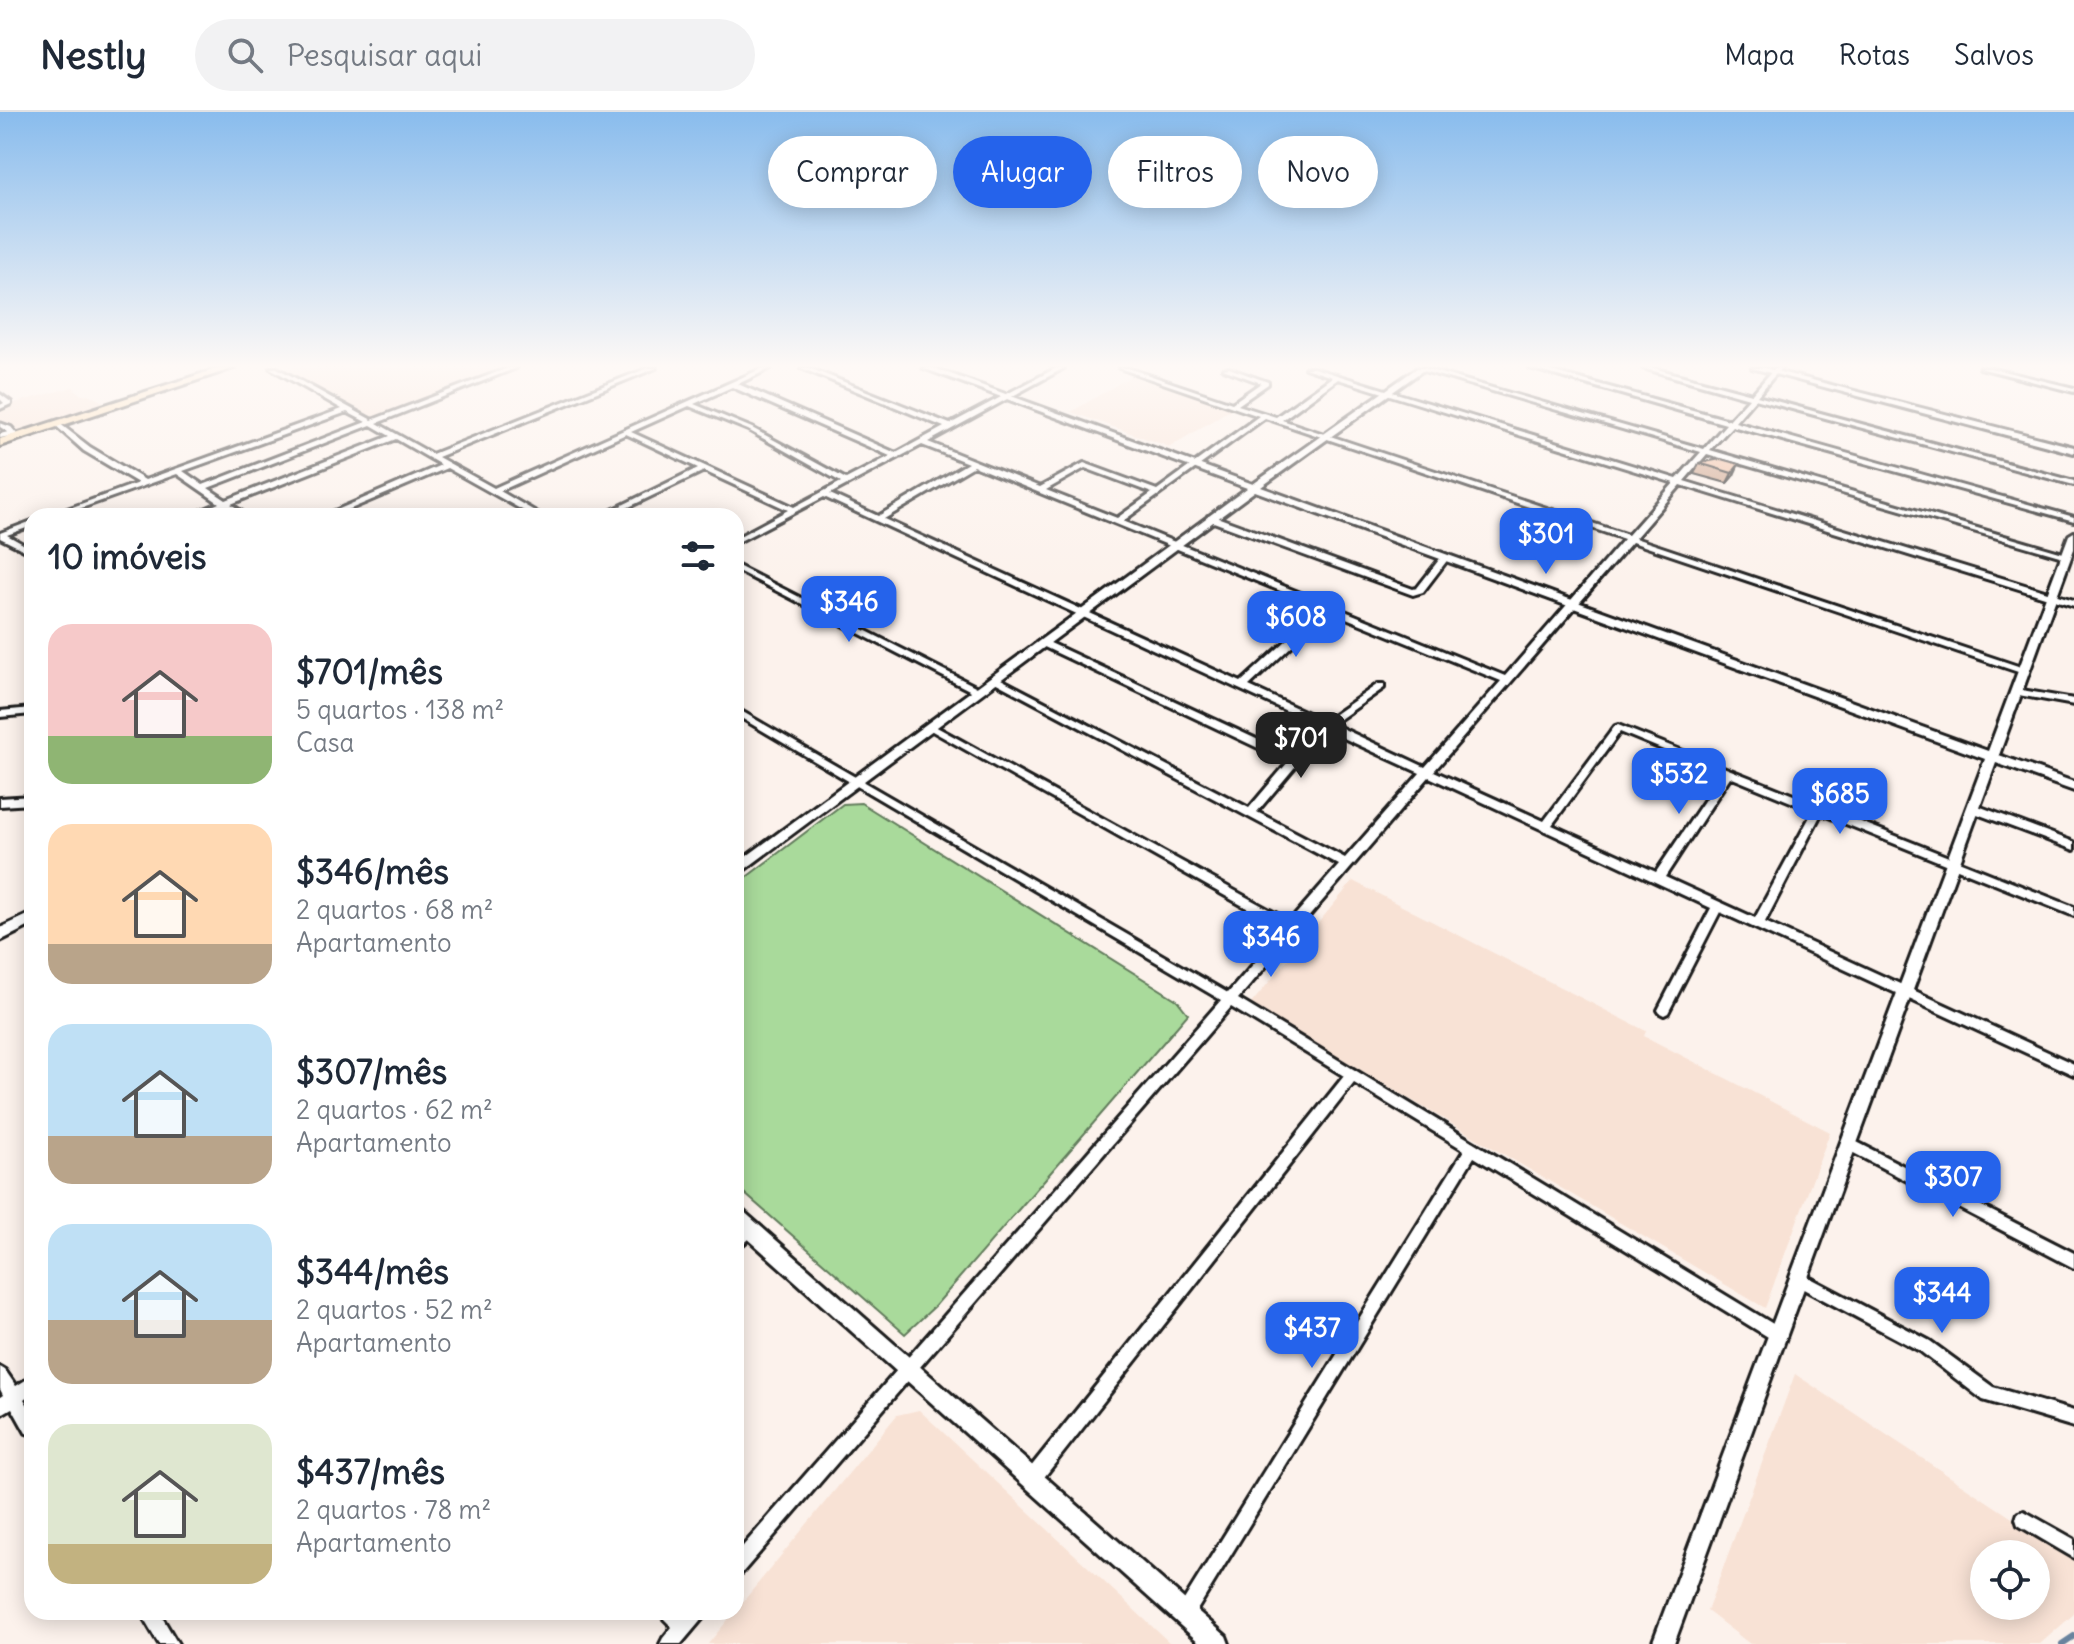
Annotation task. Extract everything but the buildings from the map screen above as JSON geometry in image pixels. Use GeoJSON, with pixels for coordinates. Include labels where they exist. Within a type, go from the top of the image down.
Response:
{"type":"FeatureCollection","features":[{"type":"Feature","properties":{"kind":"street"},"geometry":{"type":"LineString","coordinates":[[76,439],[144,483]]}},
{"type":"Feature","properties":{"kind":"street"},"geometry":{"type":"LineString","coordinates":[[74,508],[265,439]]}},
{"type":"Feature","properties":{"kind":"street"},"geometry":{"type":"LineString","coordinates":[[202,488],[325,439]]}},
{"type":"Feature","properties":{"kind":"street"},"geometry":{"type":"LineString","coordinates":[[212,508],[388,439]]}},
{"type":"Feature","properties":{"kind":"street"},"geometry":{"type":"LineString","coordinates":[[403,439],[525,508]]}},
{"type":"Feature","properties":{"kind":"street"},"geometry":{"type":"LineString","coordinates":[[433,456],[474,439]]}},
{"type":"Feature","properties":{"kind":"street"},"geometry":{"type":"LineString","coordinates":[[494,491],[609,439]]}},
{"type":"Feature","properties":{"kind":"street"},"geometry":{"type":"LineString","coordinates":[[642,439],[794,510]]}},
{"type":"Feature","properties":{"kind":"street"},"geometry":{"type":"LineString","coordinates":[[769,439],[846,482]]}},
{"type":"Feature","properties":{"kind":"street"},"geometry":{"type":"LineString","coordinates":[[858,439],[896,456]]}},
{"type":"Feature","properties":{"kind":"street"},"geometry":{"type":"LineString","coordinates":[[744,537],[927,439]]}},
{"type":"Feature","properties":{"kind":"street"},"geometry":{"type":"LineString","coordinates":[[1121,439],[2074,787]]}},
{"type":"Feature","properties":{"kind":"street"},"geometry":{"type":"LineString","coordinates":[[1118,521],[1231,439]]}},
{"type":"Feature","properties":{"kind":"street"},"geometry":{"type":"LineString","coordinates":[[744,865],[1175,544],[1321,439]]}},
{"type":"Feature","properties":{"kind":"street"},"geometry":{"type":"LineString","coordinates":[[1336,439],[2024,671]]}},
{"type":"Feature","properties":{"kind":"street"},"geometry":{"type":"LineString","coordinates":[[1544,439],[2074,603]]}},
{"type":"Feature","properties":{"kind":"street"},"geometry":{"type":"LineString","coordinates":[[1666,439],[2066,555]]}},
{"type":"Feature","properties":{"kind":"street"},"geometry":{"type":"LineString","coordinates":[[744,1558],[1716,439]]}},
{"type":"Feature","properties":{"kind":"street"},"geometry":{"type":"LineString","coordinates":[[1789,439],[2074,519]]}},
{"type":"Feature","properties":{"kind":"street"},"geometry":{"type":"LineString","coordinates":[[1912,439],[2074,483]]}},
{"type":"Feature","properties":{"kind":"street"},"geometry":{"type":"LineString","coordinates":[[2035,439],[2074,450]]}},
{"type":"Feature","properties":{"kind":"street"},"geometry":{"type":"LineString","coordinates":[[922,442],[1507,680]]}},
{"type":"Feature","properties":{"kind":"street"},"geometry":{"type":"LineString","coordinates":[[878,519],[974,463]]}},
{"type":"Feature","properties":{"kind":"street"},"geometry":{"type":"LineString","coordinates":[[346,508],[447,465]]}},
{"type":"Feature","properties":{"kind":"street"},"geometry":{"type":"LineString","coordinates":[[1040,490],[1084,465],[1156,492]]}},
{"type":"Feature","properties":{"kind":"street"},"geometry":{"type":"LineString","coordinates":[[621,508],[705,468]]}},
{"type":"Feature","properties":{"kind":"street"},"geometry":{"type":"LineString","coordinates":[[178,471],[232,508]]}},
{"type":"Feature","properties":{"kind":"street"},"geometry":{"type":"LineString","coordinates":[[824,494],[2074,1070]]}},
{"type":"Feature","properties":{"kind":"street"},"geometry":{"type":"LineString","coordinates":[[1211,518],[1413,592],[1420,590],[1445,558]]}},
{"type":"Feature","properties":{"kind":"street"},"geometry":{"type":"LineString","coordinates":[[0,535],[24,526]]}},
{"type":"Feature","properties":{"kind":"street"},"geometry":{"type":"LineString","coordinates":[[0,535],[24,548]]}},
{"type":"Feature","properties":{"kind":"street"},"geometry":{"type":"LineString","coordinates":[[1663,1644],[2074,535]]}},
{"type":"Feature","properties":{"kind":"street"},"geometry":{"type":"LineString","coordinates":[[744,571],[978,691]]}},
{"type":"Feature","properties":{"kind":"street"},"geometry":{"type":"LineString","coordinates":[[1242,687],[1328,607]]}},
{"type":"Feature","properties":{"kind":"street"},"geometry":{"type":"LineString","coordinates":[[1043,643],[1295,761]]}},
{"type":"Feature","properties":{"kind":"street"},"geometry":{"type":"LineString","coordinates":[[994,679],[1347,864]]}},
{"type":"Feature","properties":{"kind":"street"},"geometry":{"type":"LineString","coordinates":[[1251,813],[1325,725],[1381,686]]}},
{"type":"Feature","properties":{"kind":"street"},"geometry":{"type":"LineString","coordinates":[[2016,692],[2074,702]]}},
{"type":"Feature","properties":{"kind":"street"},"geometry":{"type":"LineString","coordinates":[[0,714],[24,712]]}},
{"type":"Feature","properties":{"kind":"street"},"geometry":{"type":"LineString","coordinates":[[744,716],[1230,1000],[1778,1335]]}},
{"type":"Feature","properties":{"kind":"street"},"geometry":{"type":"LineString","coordinates":[[930,727],[1292,928]]}},
{"type":"Feature","properties":{"kind":"street"},"geometry":{"type":"LineString","coordinates":[[1546,826],[1618,728],[2074,912]]}},
{"type":"Feature","properties":{"kind":"street"},"geometry":{"type":"LineString","coordinates":[[1658,878],[1728,773]]}},
{"type":"Feature","properties":{"kind":"street"},"geometry":{"type":"LineString","coordinates":[[0,802],[24,800]]}},
{"type":"Feature","properties":{"kind":"street"},"geometry":{"type":"LineString","coordinates":[[1973,808],[2074,846]]}},
{"type":"Feature","properties":{"kind":"street"},"geometry":{"type":"LineString","coordinates":[[1758,924],[1819,809]]}},
{"type":"Feature","properties":{"kind":"street"},"geometry":{"type":"LineString","coordinates":[[1664,1010],[1718,906]]}},
{"type":"Feature","properties":{"kind":"street"},"geometry":{"type":"LineString","coordinates":[[0,935],[24,922]]}},
{"type":"Feature","properties":{"kind":"street"},"geometry":{"type":"LineString","coordinates":[[1032,1479],[1352,1076]]}},
{"type":"Feature","properties":{"kind":"street"},"geometry":{"type":"LineString","coordinates":[[1849,1144],[2074,1261]]}},
{"type":"Feature","properties":{"kind":"street"},"geometry":{"type":"LineString","coordinates":[[1185,1614],[1473,1147]]}},
{"type":"Feature","properties":{"kind":"street"},"geometry":{"type":"LineString","coordinates":[[744,1231],[908,1369],[1218,1644]]}},
{"type":"Feature","properties":{"kind":"street"},"geometry":{"type":"LineString","coordinates":[[1799,1279],[1925,1346],[1989,1394],[2074,1419]]}},
{"type":"Feature","properties":{"kind":"street"},"geometry":{"type":"LineString","coordinates":[[0,1375],[7,1402],[24,1419]]}},
{"type":"Feature","properties":{"kind":"street"},"geometry":{"type":"LineString","coordinates":[[7,1402],[24,1390]]}},
{"type":"Feature","properties":{"kind":"street"},"geometry":{"type":"LineString","coordinates":[[2024,1519],[2074,1549]]}},
{"type":"Feature","properties":{"kind":"street"},"geometry":{"type":"LineString","coordinates":[[154,1620],[169,1644]]}},
{"type":"Feature","properties":{"kind":"street"},"geometry":{"type":"LineString","coordinates":[[677,1620],[684,1627]]}},
{"type":"Feature","properties":{"kind":"street"},"geometry":{"type":"LineString","coordinates":[[669,1644],[690,1620]]}},
{"type":"Feature","properties":{"kind":"shaded area"},"geometry":{"type":"Polygon","coordinates":[[[1149,439],[1182,439],[1170,447],[1149,439]]]}},
{"type":"Feature","properties":{"kind":"shaded area"},"geometry":{"type":"Polygon","coordinates":[[[1353,881],[1646,1031],[1644,1036],[1830,1132],[1765,1308],[1250,1005],[1353,881]]]}},
{"type":"Feature","properties":{"kind":"shaded area"},"geometry":{"type":"Polygon","coordinates":[[[1795,1374],[2045,1540],[1970,1540],[1970,1620],[2050,1620],[2050,1543],[2074,1559],[2074,1614],[2040,1644],[1750,1644],[1707,1611],[1795,1374]]]}},
{"type":"Feature","properties":{"kind":"shaded area"},"geometry":{"type":"Polygon","coordinates":[[[919,1410],[1171,1644],[708,1644],[728,1620],[744,1620],[744,1600],[897,1415],[919,1410]]]}},
{"type":"Feature","properties":{"kind":"green space"},"geometry":{"type":"Polygon","coordinates":[[[861,803],[1177,1000],[1188,1014],[935,1306],[905,1334],[744,1193],[744,879],[843,804],[861,803]]]}},
{"type":"Feature","properties":{"kind":"waterway"},"geometry":{"type":"LineString","coordinates":[[2062,1644],[2074,1636]]}}]}
